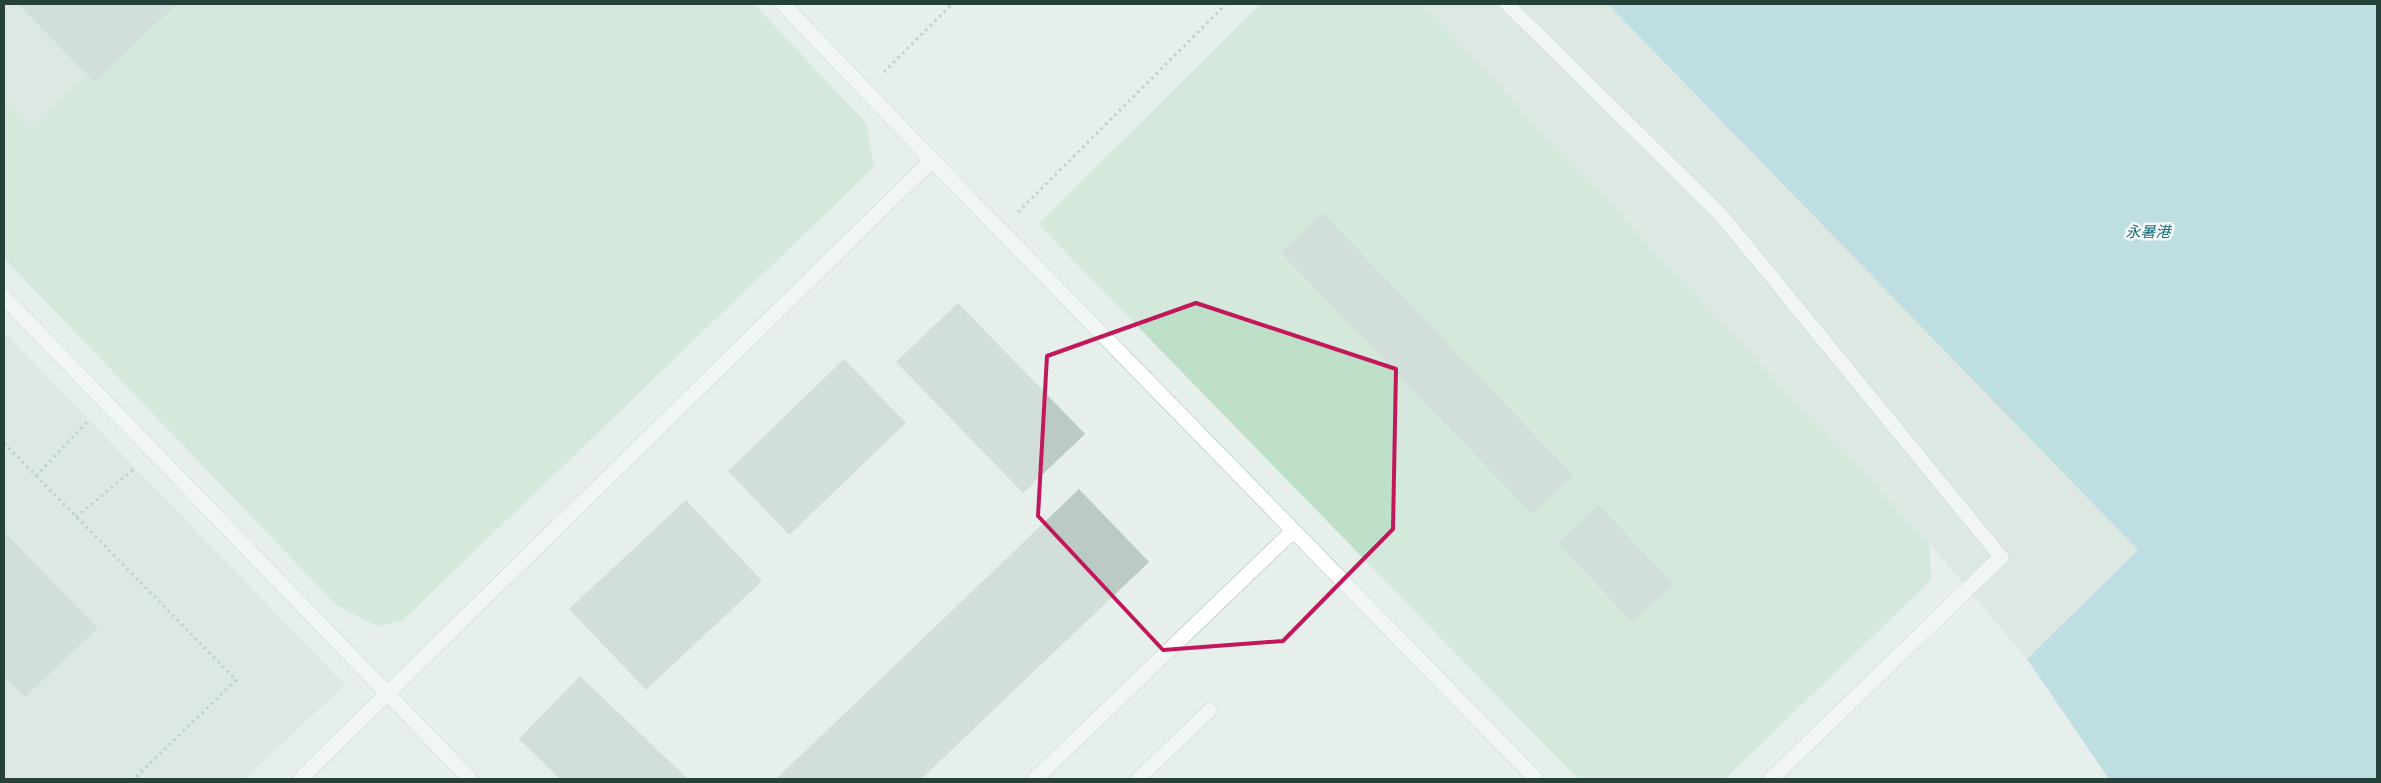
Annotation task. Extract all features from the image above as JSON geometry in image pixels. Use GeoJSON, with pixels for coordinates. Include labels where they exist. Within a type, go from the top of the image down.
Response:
{"type":"FeatureCollection","features":[{"type":"Feature","properties":{"kind":"street"},"geometry":{"type":"LineString","coordinates":[[783,4],[1000,230],[1536,779]]}},
{"type":"Feature","properties":{"kind":"street"},"geometry":{"type":"LineString","coordinates":[[300,779],[932,160]]}},
{"type":"Feature","properties":{"kind":"street"},"geometry":{"type":"LineString","coordinates":[[4,297],[470,779]]}},
{"type":"Feature","properties":{"kind":"street"},"geometry":{"type":"LineString","coordinates":[[1035,779],[1293,531]]}},
{"type":"Feature","properties":{"kind":"street"},"geometry":{"type":"LineString","coordinates":[[1771,779],[2001,557]]}},
{"type":"Feature","properties":{"kind":"lane"},"geometry":{"type":"LineString","coordinates":[[1507,4],[1721,215],[2001,557]]}},
{"type":"Feature","properties":{"kind":"lane"},"geometry":{"type":"LineString","coordinates":[[1138,779],[1210,710]]}},
{"type":"Feature","properties":{"kind":"path"},"geometry":{"type":"LineString","coordinates":[[865,90],[952,4]]}},
{"type":"Feature","properties":{"kind":"path"},"geometry":{"type":"LineString","coordinates":[[1000,230],[1226,4]]}},
{"type":"Feature","properties":{"kind":"path"},"geometry":{"type":"LineString","coordinates":[[36,476],[106,402]]}},
{"type":"Feature","properties":{"kind":"path"},"geometry":{"type":"LineString","coordinates":[[4,443],[236,680],[134,779]]}},
{"type":"Feature","properties":{"kind":"path"},"geometry":{"type":"LineString","coordinates":[[76,517],[153,452]]}},
{"type":"Feature","properties":{"kind":"highlighted area"},"geometry":{"type":"Polygon","coordinates":[[[1196,303],[1396,369],[1393,529],[1283,641],[1163,650],[1038,516],[1047,356],[1196,303]]]}},
{"type":"Feature","properties":{"kind":"shaded area"},"geometry":{"type":"Polygon","coordinates":[[[4,4],[163,4],[32,128],[4,99],[4,4]]]}},
{"type":"Feature","properties":{"kind":"shaded area"},"geometry":{"type":"Polygon","coordinates":[[[1422,4],[1608,4],[2138,550],[2027,659],[1929,543],[1422,4]]]}},
{"type":"Feature","properties":{"kind":"shaded area"},"geometry":{"type":"Polygon","coordinates":[[[4,332],[345,685],[244,779],[4,779],[4,332]]]}},
{"type":"Feature","properties":{"kind":"green space"},"geometry":{"type":"Polygon","coordinates":[[[163,4],[754,4],[866,123],[874,167],[403,620],[379,627],[335,604],[4,258],[4,99],[32,128],[163,4]]]}},
{"type":"Feature","properties":{"kind":"green space"},"geometry":{"type":"Polygon","coordinates":[[[1261,4],[1422,4],[1929,543],[1931,580],[1725,779],[1578,779],[1038,224],[1261,4]]]}},
{"type":"Feature","properties":{"kind":"water","name":"永暑港"},"geometry":{"type":"Polygon","coordinates":[[[1608,4],[2377,4],[2377,779],[2109,779],[2027,659],[2138,550],[1608,4]]]}},
{"type":"Feature","properties":{"kind":"building"},"geometry":{"type":"Polygon","coordinates":[[[18,4],[177,4],[94,82],[18,4]]]}},
{"type":"Feature","properties":{"kind":"building"},"geometry":{"type":"Polygon","coordinates":[[[1323,213],[1573,475],[1532,514],[1281,253],[1323,213]]]}},
{"type":"Feature","properties":{"kind":"building"},"geometry":{"type":"Polygon","coordinates":[[[958,303],[1085,434],[1023,493],[896,362],[958,303]]]}},
{"type":"Feature","properties":{"kind":"building"},"geometry":{"type":"Polygon","coordinates":[[[844,359],[906,423],[789,535],[728,471],[844,359]]]}},
{"type":"Feature","properties":{"kind":"building"},"geometry":{"type":"Polygon","coordinates":[[[1079,489],[1149,562],[921,779],[776,779],[1079,489]]]}},
{"type":"Feature","properties":{"kind":"building"},"geometry":{"type":"Polygon","coordinates":[[[686,500],[762,581],[646,690],[569,609],[686,500]]]}},
{"type":"Feature","properties":{"kind":"building"},"geometry":{"type":"Polygon","coordinates":[[[1599,505],[1673,584],[1632,622],[1558,543],[1599,505]]]}},
{"type":"Feature","properties":{"kind":"building"},"geometry":{"type":"Polygon","coordinates":[[[4,532],[98,628],[25,697],[4,676],[4,532]]]}},
{"type":"Feature","properties":{"kind":"building"},"geometry":{"type":"Polygon","coordinates":[[[580,676],[688,779],[560,779],[519,739],[580,676]]]}}]}
